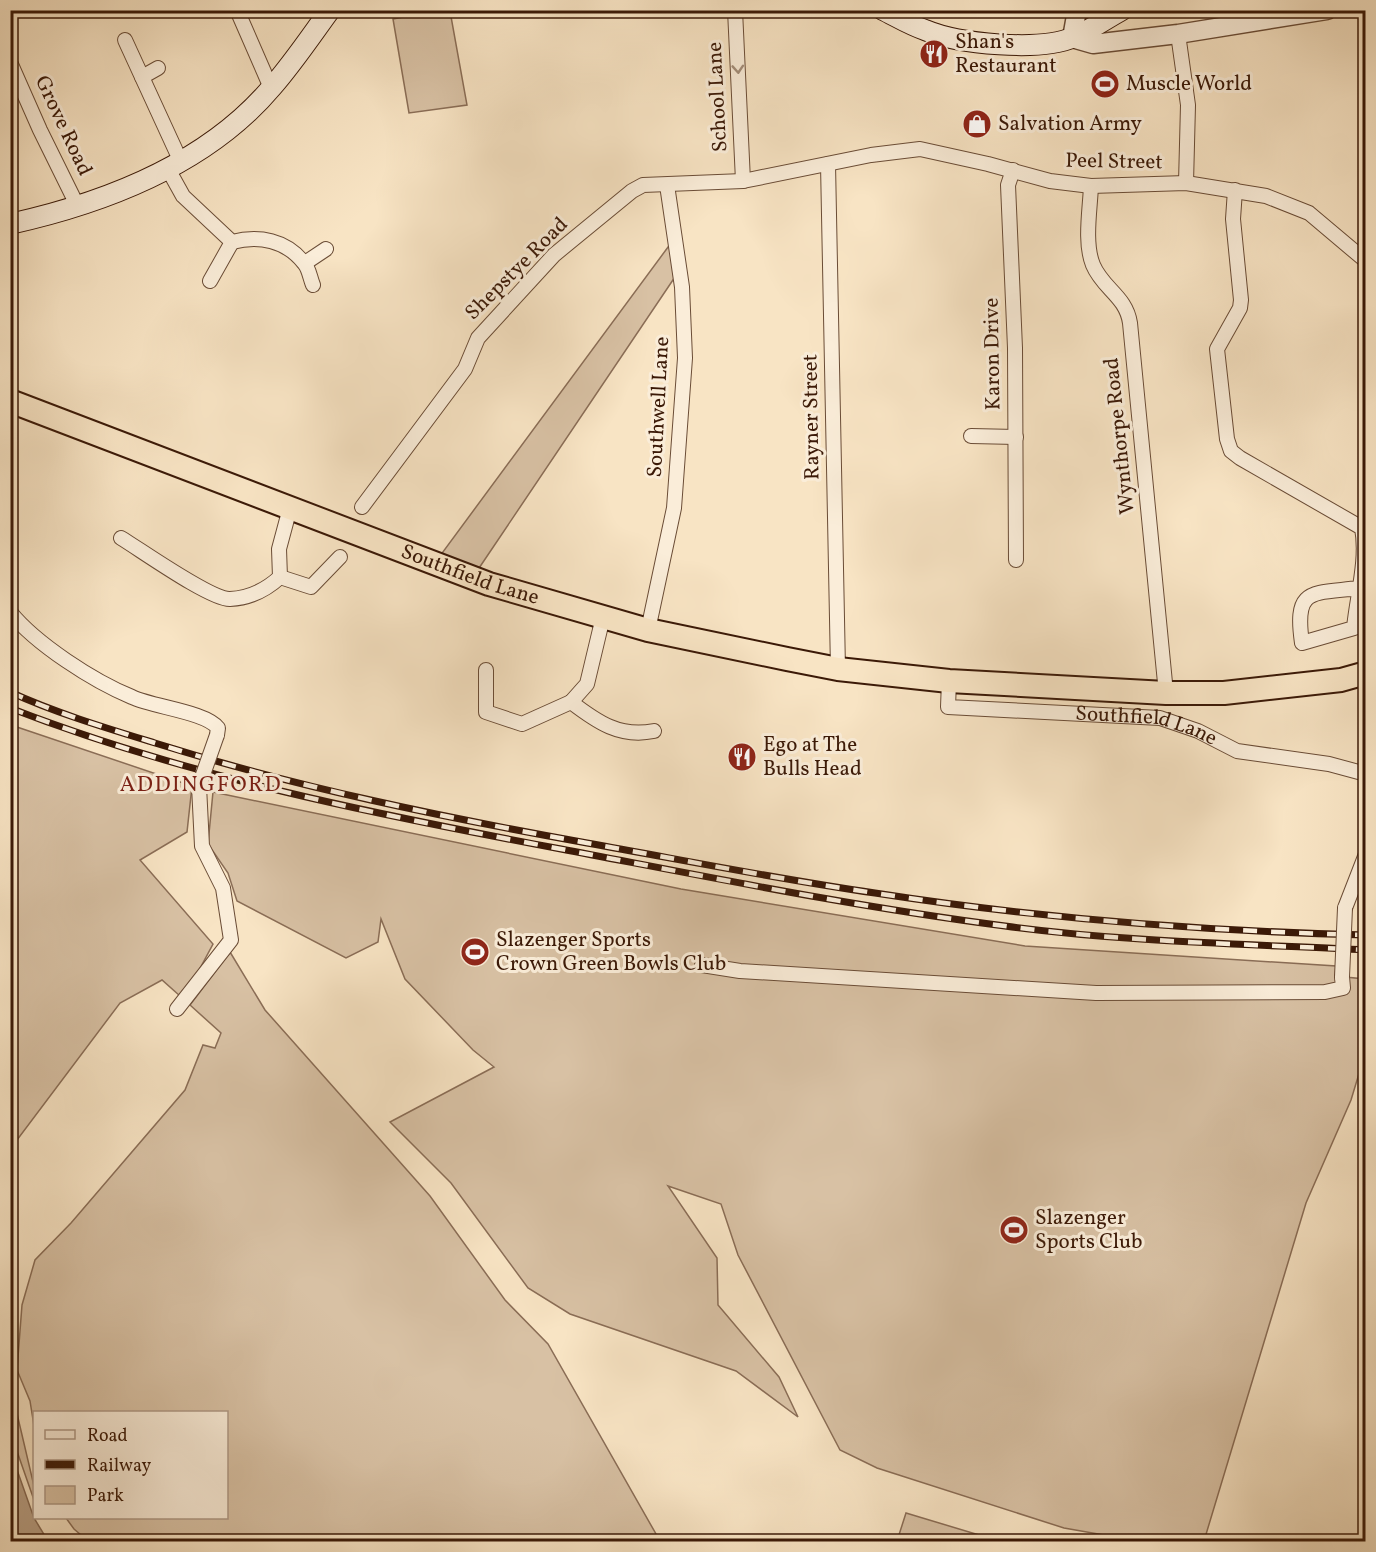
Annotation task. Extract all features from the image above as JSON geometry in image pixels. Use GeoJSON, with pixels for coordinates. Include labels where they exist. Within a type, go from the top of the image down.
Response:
{"type":"FeatureCollection","features":[{"type":"Feature","properties":{"kind":"highway","name":"Southfield Lane"},"geometry":{"type":"LineString","coordinates":[[10,400],[489,584],[648,630],[838,669],[949,681],[1166,693],[1224,693],[1341,680],[1365,673]]}},
{"type":"Feature","properties":{"kind":"main road"},"geometry":{"type":"LineString","coordinates":[[10,224],[78,207],[174,166],[226,130],[271,88],[330,10]]}},
{"type":"Feature","properties":{"kind":"main road"},"geometry":{"type":"LineString","coordinates":[[883,10],[925,31],[966,41],[1034,45],[1072,38],[1122,10]]}},
{"type":"Feature","properties":{"kind":"street"},"geometry":{"type":"LineString","coordinates":[[237,10],[271,88]]}},
{"type":"Feature","properties":{"kind":"street","name":"School Lane"},"geometry":{"type":"LineString","coordinates":[[735,10],[743,181]]}},
{"type":"Feature","properties":{"kind":"street"},"geometry":{"type":"LineString","coordinates":[[1077,10],[1072,38],[1093,44],[1178,34],[1327,10]]}},
{"type":"Feature","properties":{"kind":"street"},"geometry":{"type":"LineString","coordinates":[[1178,34],[1188,105],[1186,183]]}},
{"type":"Feature","properties":{"kind":"street"},"geometry":{"type":"LineString","coordinates":[[125,40],[142,77],[183,196],[232,242]]}},
{"type":"Feature","properties":{"kind":"street","name":"Grove Road"},"geometry":{"type":"LineString","coordinates":[[10,62],[78,207]]}},
{"type":"Feature","properties":{"kind":"street"},"geometry":{"type":"LineString","coordinates":[[142,77],[158,68]]}},
{"type":"Feature","properties":{"kind":"street","name":"Peel Street"},"geometry":{"type":"LineString","coordinates":[[667,185],[743,181],[871,155],[920,149],[1013,170],[1050,181],[1091,186],[1186,183],[1266,196],[1309,213],[1362,252]]}},
{"type":"Feature","properties":{"kind":"street","name":"Rayner Street"},"geometry":{"type":"LineString","coordinates":[[828,164],[838,669]]}},
{"type":"Feature","properties":{"kind":"street","name":"Karon Drive"},"geometry":{"type":"LineString","coordinates":[[1013,170],[1008,185],[1018,269],[1016,437],[1019,551]]}},
{"type":"Feature","properties":{"kind":"street","name":"Shepstye Road"},"geometry":{"type":"LineString","coordinates":[[362,507],[465,369],[478,338],[554,255],[632,191],[643,185],[667,185]]}},
{"type":"Feature","properties":{"kind":"street","name":"Southwell Lane"},"geometry":{"type":"LineString","coordinates":[[648,630],[674,508],[685,358],[682,287],[667,185]]}},
{"type":"Feature","properties":{"kind":"street","name":"Wynthorpe Road"},"geometry":{"type":"LineString","coordinates":[[1091,186],[1090,252],[1093,265],[1126,305],[1130,323],[1166,693]]}},
{"type":"Feature","properties":{"kind":"street"},"geometry":{"type":"LineString","coordinates":[[1235,190],[1233,219],[1241,300],[1240,308],[1217,349],[1227,440],[1231,451],[1240,458],[1362,528],[1364,539],[1359,588],[1354,628],[1302,643],[1299,611],[1307,597],[1315,593],[1359,588]]}},
{"type":"Feature","properties":{"kind":"street"},"geometry":{"type":"LineString","coordinates":[[210,281],[232,242],[244,239],[274,240],[305,263],[312,285]]}},
{"type":"Feature","properties":{"kind":"street"},"geometry":{"type":"LineString","coordinates":[[305,263],[326,249]]}},
{"type":"Feature","properties":{"kind":"street","name":"Karon Drive"},"geometry":{"type":"LineString","coordinates":[[971,436],[1016,437]]}},
{"type":"Feature","properties":{"kind":"street"},"geometry":{"type":"LineString","coordinates":[[122,537],[190,582],[228,600],[266,590],[280,577],[279,549],[290,508]]}},
{"type":"Feature","properties":{"kind":"street"},"geometry":{"type":"LineString","coordinates":[[280,577],[311,587],[340,557]]}},
{"type":"Feature","properties":{"kind":"street"},"geometry":{"type":"LineString","coordinates":[[10,612],[31,636],[105,683],[139,700],[209,719],[218,728],[200,786],[202,846],[224,888],[231,940],[177,1009]]}},
{"type":"Feature","properties":{"kind":"street"},"geometry":{"type":"LineString","coordinates":[[486,670],[486,712],[522,724],[571,702],[587,684],[603,617]]}},
{"type":"Feature","properties":{"kind":"street","name":"Southfield Lane"},"geometry":{"type":"LineString","coordinates":[[949,681],[948,707],[1160,718],[1198,731],[1237,751],[1329,764],[1365,774]]}},
{"type":"Feature","properties":{"kind":"street"},"geometry":{"type":"LineString","coordinates":[[571,702],[605,727],[638,734],[654,731]]}},
{"type":"Feature","properties":{"kind":"street"},"geometry":{"type":"LineString","coordinates":[[702,965],[740,971],[1096,993],[1325,992],[1343,988],[1345,908],[1365,854]]}},
{"type":"Feature","properties":{"kind":"green space"},"geometry":{"type":"Polygon","coordinates":[[[434,11],[450,11],[467,105],[409,113],[393,19],[434,11]]]}},
{"type":"Feature","properties":{"kind":"green space"},"geometry":{"type":"Polygon","coordinates":[[[674,239],[679,271],[473,577],[434,564],[674,239]]]}},
{"type":"Feature","properties":{"kind":"green space"},"geometry":{"type":"Polygon","coordinates":[[[11,725],[192,786],[187,832],[140,860],[213,944],[198,972],[180,996],[162,980],[120,1003],[11,1148],[11,725]]]}},
{"type":"Feature","properties":{"kind":"green space","name":"Slazenger Sports Club"},"geometry":{"type":"Polygon","coordinates":[[[213,792],[681,889],[1025,946],[1336,966],[1335,976],[1365,979],[1365,1054],[1351,1100],[1306,1203],[1204,1541],[1138,1541],[1064,1528],[877,1468],[840,1450],[738,1255],[721,1204],[668,1186],[717,1258],[718,1305],[779,1377],[798,1417],[736,1371],[570,1314],[528,1288],[451,1183],[390,1122],[494,1067],[473,1050],[405,979],[381,919],[378,942],[346,958],[237,901],[228,873],[208,844],[213,792]]]}},
{"type":"Feature","properties":{"kind":"green space"},"geometry":{"type":"Polygon","coordinates":[[[230,952],[265,1010],[430,1196],[505,1300],[548,1344],[660,1541],[88,1541],[74,1529],[67,1519],[228,1519],[228,1411],[33,1411],[33,1420],[30,1401],[17,1370],[22,1305],[35,1260],[71,1223],[185,1090],[203,1045],[215,1048],[221,1033],[190,1005],[230,952]]]}},
{"type":"Feature","properties":{"kind":"green space"},"geometry":{"type":"Polygon","coordinates":[[[11,1388],[33,1482],[33,1497],[11,1434],[11,1388]]]}},
{"type":"Feature","properties":{"kind":"green space"},"geometry":{"type":"Polygon","coordinates":[[[906,1513],[999,1541],[897,1541],[906,1513]]]}},
{"type":"Feature","properties":{"kind":"shaded area"},"geometry":{"type":"Polygon","coordinates":[[[11,1230],[15,1260],[10,1286],[11,1230]]]}},
{"type":"Feature","properties":{"kind":"shaded area"},"geometry":{"type":"Polygon","coordinates":[[[10,1450],[33,1519],[48,1541],[11,1541],[10,1450]]]}},
{"type":"Feature","properties":{"kind":"railway"},"geometry":{"type":"LineString","coordinates":[[10,692],[118,732],[262,774],[478,823],[731,869],[839,888],[997,910],[1181,927],[1366,935]]}},
{"type":"Feature","properties":{"kind":"railway"},"geometry":{"type":"LineString","coordinates":[[10,708],[145,754],[282,791],[491,836],[783,891],[949,918],[1095,936],[1366,950]]}},
{"type":"Feature","properties":{"kind":"place","name":"Shan's Restaurant"},"geometry":{"type":"Point","coordinates":[934,54]}},
{"type":"Feature","properties":{"kind":"place","name":"Muscle World"},"geometry":{"type":"Point","coordinates":[1105,84]}},
{"type":"Feature","properties":{"kind":"place","name":"Salvation Army"},"geometry":{"type":"Point","coordinates":[977,124]}},
{"type":"Feature","properties":{"kind":"place","name":"Ego at The Bulls Head"},"geometry":{"type":"Point","coordinates":[742,757]}},
{"type":"Feature","properties":{"kind":"place","name":"Slazenger Sports Crown Green Bowls Club"},"geometry":{"type":"Point","coordinates":[475,952]}},
{"type":"Feature","properties":{"kind":"place","name":"Slazenger Sports Club"},"geometry":{"type":"Point","coordinates":[1014,1230]}},
{"type":"Feature","properties":{"kind":"district","name":"ADDINGFORD"},"geometry":{"type":"Point","coordinates":[201,785]}}]}
